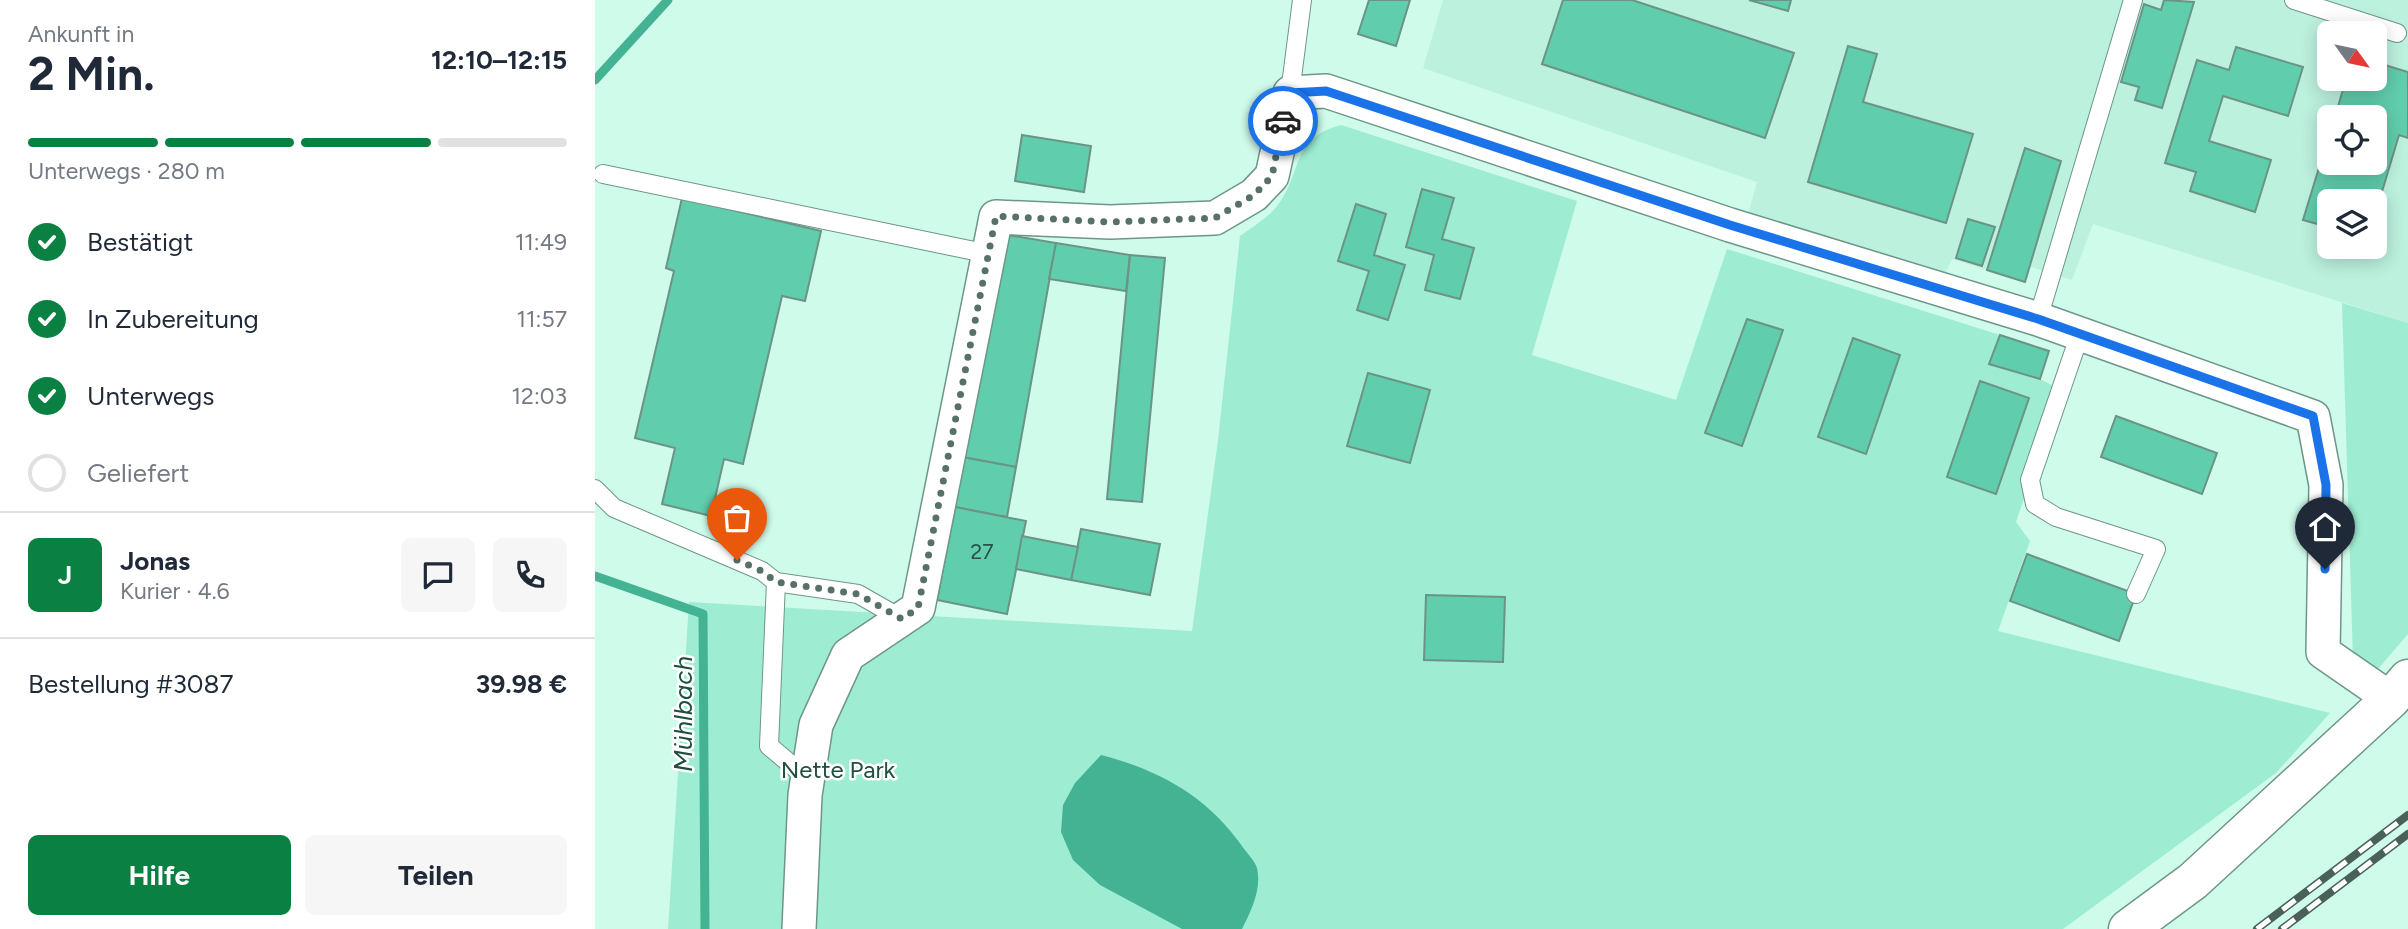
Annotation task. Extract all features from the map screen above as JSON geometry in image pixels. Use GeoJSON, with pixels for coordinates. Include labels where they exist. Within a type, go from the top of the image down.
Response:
{"type":"FeatureCollection","features":[{"type":"Feature","properties":{"kind":"main road"},"geometry":{"type":"LineString","coordinates":[[2128,929],[2193,881],[2400,689]]}},
{"type":"Feature","properties":{"kind":"street"},"geometry":{"type":"LineString","coordinates":[[799,929],[807,778],[815,725],[848,655],[918,608],[996,216],[1109,222],[1215,218],[1254,195],[1272,176],[1290,93],[1326,91],[1730,225],[2038,319],[2313,416],[2326,485],[2323,652],[2400,689]]}},
{"type":"Feature","properties":{"kind":"lane"},"geometry":{"type":"LineString","coordinates":[[1290,93],[1302,0]]}},
{"type":"Feature","properties":{"kind":"lane"},"geometry":{"type":"LineString","coordinates":[[2038,319],[2133,0]]}},
{"type":"Feature","properties":{"kind":"lane"},"geometry":{"type":"LineString","coordinates":[[2294,0],[2397,33]]}},
{"type":"Feature","properties":{"kind":"lane"},"geometry":{"type":"LineString","coordinates":[[603,174],[989,254]]}},
{"type":"Feature","properties":{"kind":"lane"},"geometry":{"type":"LineString","coordinates":[[2080,334],[2031,480],[2035,504],[2056,517],[2156,549],[2136,594]]}},
{"type":"Feature","properties":{"kind":"lane"},"geometry":{"type":"LineString","coordinates":[[595,489],[614,508],[762,571],[776,582],[858,594],[902,619]]}},
{"type":"Feature","properties":{"kind":"lane"},"geometry":{"type":"LineString","coordinates":[[776,582],[769,746],[807,778]]}},
{"type":"Feature","properties":{"kind":"shaded area"},"geometry":{"type":"Polygon","coordinates":[[[1443,0],[2408,0],[2408,323],[2093,224],[2072,280],[2031,267],[2025,282],[1952,259],[1945,274],[1748,214],[1757,182],[1423,68],[1443,0]]]}},
{"type":"Feature","properties":{"kind":"shaded area"},"geometry":{"type":"Polygon","coordinates":[[[1101,755],[1143,769],[1180,787],[1228,828],[1257,868],[1255,900],[1242,929],[1182,929],[1100,885],[1073,860],[1061,832],[1063,805],[1075,783],[1101,755]]]}},
{"type":"Feature","properties":{"kind":"green space","name":"Nette Park"},"geometry":{"type":"Polygon","coordinates":[[[1341,125],[1577,201],[1532,355],[1676,400],[1727,249],[2000,335],[1990,364],[2040,379],[2061,390],[2016,522],[2030,541],[1998,631],[2330,713],[2276,773],[2063,929],[668,929],[689,602],[1192,631],[1218,440],[1240,236],[1278,205],[1300,157],[1314,138],[1341,125]]]}},
{"type":"Feature","properties":{"kind":"green space"},"geometry":{"type":"Polygon","coordinates":[[[2342,303],[2408,323],[2408,634],[2378,669],[2353,660],[2342,303]]]}},
{"type":"Feature","properties":{"kind":"building"},"geometry":{"type":"Polygon","coordinates":[[[1369,0],[1410,0],[1396,46],[1358,34],[1369,0]]]}},
{"type":"Feature","properties":{"kind":"building"},"geometry":{"type":"Polygon","coordinates":[[[1563,0],[1632,0],[1794,53],[1765,138],[1542,64],[1563,0]]]}},
{"type":"Feature","properties":{"kind":"building"},"geometry":{"type":"Polygon","coordinates":[[[1749,0],[1791,0],[1788,11],[1749,0]]]}},
{"type":"Feature","properties":{"kind":"building"},"geometry":{"type":"Polygon","coordinates":[[[2164,0],[2194,2],[2162,108],[2135,100],[2139,87],[2121,82],[2144,4],[2161,10],[2164,0]]]}},
{"type":"Feature","properties":{"kind":"building"},"geometry":{"type":"Polygon","coordinates":[[[1848,46],[1877,54],[1863,102],[1973,134],[1946,223],[1808,182],[1848,46]]]}},
{"type":"Feature","properties":{"kind":"building"},"geometry":{"type":"Polygon","coordinates":[[[2236,47],[2303,67],[2288,116],[2223,96],[2209,141],[2271,160],[2255,212],[2190,191],[2196,172],[2165,163],[2197,60],[2229,70],[2236,47]]]}},
{"type":"Feature","properties":{"kind":"building"},"geometry":{"type":"Polygon","coordinates":[[[2387,66],[2408,72],[2408,138],[2399,135],[2387,175],[2387,105],[2338,105],[2343,91],[2387,91],[2387,66]]]}},
{"type":"Feature","properties":{"kind":"building"},"geometry":{"type":"Polygon","coordinates":[[[1022,135],[1091,146],[1084,192],[1015,181],[1022,135]]]}},
{"type":"Feature","properties":{"kind":"building"},"geometry":{"type":"Polygon","coordinates":[[[2025,148],[2061,161],[2025,282],[1987,270],[2025,148]]]}},
{"type":"Feature","properties":{"kind":"building"},"geometry":{"type":"Polygon","coordinates":[[[2317,174],[2387,175],[2383,189],[2317,189],[2317,224],[2303,220],[2317,174]]]}},
{"type":"Feature","properties":{"kind":"building"},"geometry":{"type":"Polygon","coordinates":[[[1422,189],[1454,198],[1442,239],[1474,248],[1460,299],[1425,290],[1434,255],[1406,247],[1422,189]]]}},
{"type":"Feature","properties":{"kind":"building"},"geometry":{"type":"Polygon","coordinates":[[[682,198],[821,231],[805,301],[782,296],[743,464],[724,459],[711,516],[662,504],[675,448],[635,438],[674,271],[666,268],[682,198]]]}},
{"type":"Feature","properties":{"kind":"building"},"geometry":{"type":"Polygon","coordinates":[[[1356,204],[1386,214],[1374,255],[1405,265],[1388,320],[1357,310],[1369,271],[1338,261],[1356,204]]]}},
{"type":"Feature","properties":{"kind":"building"},"geometry":{"type":"Polygon","coordinates":[[[1968,219],[1995,227],[1982,266],[1956,258],[1968,219]]]}},
{"type":"Feature","properties":{"kind":"building"},"geometry":{"type":"Polygon","coordinates":[[[1002,234],[1056,243],[1016,467],[962,457],[1002,234]]]}},
{"type":"Feature","properties":{"kind":"building"},"geometry":{"type":"Polygon","coordinates":[[[1056,243],[1130,255],[1126,291],[1049,279],[1056,243]]]}},
{"type":"Feature","properties":{"kind":"building"},"geometry":{"type":"Polygon","coordinates":[[[1130,255],[1165,258],[1142,502],[1107,499],[1130,255]]]}},
{"type":"Feature","properties":{"kind":"building"},"geometry":{"type":"Polygon","coordinates":[[[1747,319],[1783,330],[1742,446],[1705,433],[1747,319]]]}},
{"type":"Feature","properties":{"kind":"building"},"geometry":{"type":"Polygon","coordinates":[[[2000,335],[2049,351],[2040,379],[1989,364],[2000,335]]]}},
{"type":"Feature","properties":{"kind":"building"},"geometry":{"type":"Polygon","coordinates":[[[1853,338],[1900,355],[1866,454],[1818,437],[1853,338]]]}},
{"type":"Feature","properties":{"kind":"building"},"geometry":{"type":"Polygon","coordinates":[[[1368,373],[1430,390],[1410,463],[1347,446],[1368,373]]]}},
{"type":"Feature","properties":{"kind":"building"},"geometry":{"type":"Polygon","coordinates":[[[1980,381],[2029,398],[1996,494],[1947,477],[1980,381]]]}},
{"type":"Feature","properties":{"kind":"building"},"geometry":{"type":"Polygon","coordinates":[[[2116,416],[2217,453],[2202,494],[2101,457],[2116,416]]]}},
{"type":"Feature","properties":{"kind":"building"},"geometry":{"type":"Polygon","coordinates":[[[962,457],[1016,467],[1007,517],[955,507],[962,457]]]}},
{"type":"Feature","properties":{"kind":"building"},"geometry":{"type":"Polygon","coordinates":[[[955,507],[1026,521],[1007,614],[937,600],[955,507]]]}},
{"type":"Feature","properties":{"kind":"building"},"geometry":{"type":"Polygon","coordinates":[[[1081,529],[1160,544],[1150,595],[1071,580],[1081,529]]]}},
{"type":"Feature","properties":{"kind":"building"},"geometry":{"type":"Polygon","coordinates":[[[1022,536],[1078,547],[1071,580],[1016,569],[1022,536]]]}},
{"type":"Feature","properties":{"kind":"building"},"geometry":{"type":"Polygon","coordinates":[[[2027,554],[2136,594],[2119,641],[2010,601],[2027,554]]]}},
{"type":"Feature","properties":{"kind":"building"},"geometry":{"type":"Polygon","coordinates":[[[1426,595],[1505,597],[1503,662],[1424,660],[1426,595]]]}},
{"type":"Feature","properties":{"kind":"waterway","name":"Mühlbach"},"geometry":{"type":"LineString","coordinates":[[595,80],[668,0]]}},
{"type":"Feature","properties":{"kind":"waterway","name":"Mühlbach"},"geometry":{"type":"LineString","coordinates":[[595,576],[703,614],[705,929]]}},
{"type":"Feature","properties":{"kind":"railway"},"geometry":{"type":"LineString","coordinates":[[2257,929],[2408,815]]}},
{"type":"Feature","properties":{"kind":"railway"},"geometry":{"type":"LineString","coordinates":[[2282,929],[2408,834]]}},
{"type":"Feature","properties":{"kind":"way so far"},"geometry":{"type":"LineString","coordinates":[[737,560],[762,571],[776,582],[858,594],[902,619],[918,608],[996,216],[1109,222],[1215,218],[1254,195],[1272,176],[1283,121]]}},
{"type":"Feature","properties":{"kind":"route"},"geometry":{"type":"LineString","coordinates":[[1283,121],[1290,93],[1326,91],[1730,225],[2038,319],[2313,416],[2326,485],[2325,569]]}}]}
